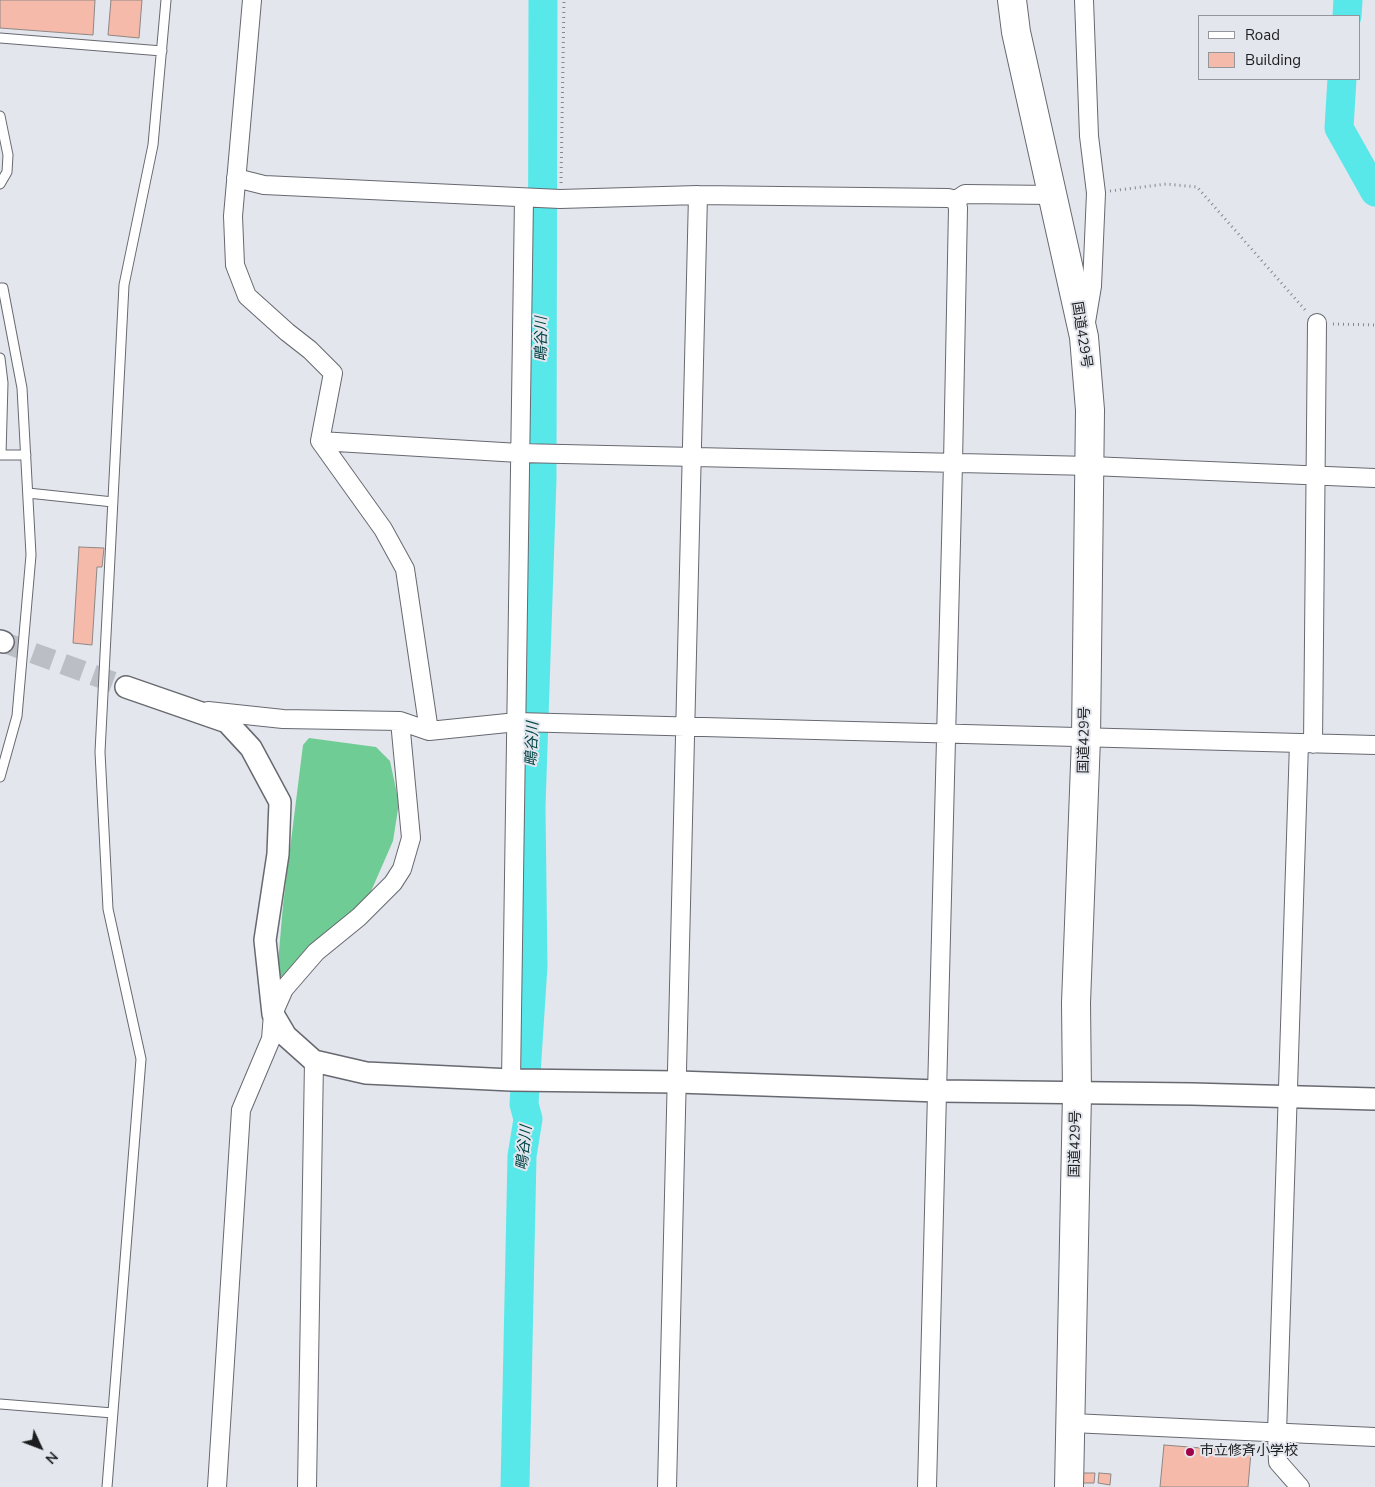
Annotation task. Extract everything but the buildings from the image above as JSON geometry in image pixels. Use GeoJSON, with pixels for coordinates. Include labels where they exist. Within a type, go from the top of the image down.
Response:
{"type":"FeatureCollection","features":[{"type":"Feature","properties":{"kind":"highway","name":"国道429号"},"geometry":{"type":"LineString","coordinates":[[1012,0],[1016,32],[1084,337],[1090,410],[1091,466],[1086,738],[1076,1003],[1077,1093],[1072,1423],[1069,1487]]}},
{"type":"Feature","properties":{"kind":"street"},"geometry":{"type":"LineString","coordinates":[[252,0],[233,216],[235,265],[247,296],[310,350],[333,373],[320,441],[383,529],[405,569],[429,731]]}},
{"type":"Feature","properties":{"kind":"street"},"geometry":{"type":"LineString","coordinates":[[1084,0],[1089,136],[1096,193],[1092,286],[1084,337]]}},
{"type":"Feature","properties":{"kind":"street"},"geometry":{"type":"LineString","coordinates":[[236,178],[264,185],[560,199],[698,195],[948,198],[956,200],[965,194],[1053,195]]}},
{"type":"Feature","properties":{"kind":"street"},"geometry":{"type":"LineString","coordinates":[[668,1487],[698,195]]}},
{"type":"Feature","properties":{"kind":"street"},"geometry":{"type":"LineString","coordinates":[[511,1080],[524,198]]}},
{"type":"Feature","properties":{"kind":"street"},"geometry":{"type":"LineString","coordinates":[[927,1487],[938,1091],[944,735],[953,463],[958,208],[956,200]]}},
{"type":"Feature","properties":{"kind":"street"},"geometry":{"type":"LineString","coordinates":[[1300,1487],[1278,1462],[1277,1433],[1306,744],[1315,476],[1317,323]]}},
{"type":"Feature","properties":{"kind":"street"},"geometry":{"type":"LineString","coordinates":[[320,441],[519,453],[1091,466],[1375,478]]}},
{"type":"Feature","properties":{"kind":"street"},"geometry":{"type":"LineString","coordinates":[[126,687],[195,709],[227,722],[251,748],[280,802],[278,854],[265,940],[273,1014],[270,1039],[241,1110],[218,1487]]}},
{"type":"Feature","properties":{"kind":"street"},"geometry":{"type":"LineString","coordinates":[[195,709],[283,719],[400,721],[429,731],[517,722],[944,735],[1375,745]]}},
{"type":"Feature","properties":{"kind":"street"},"geometry":{"type":"LineString","coordinates":[[273,1014],[284,989],[310,960],[359,918],[393,883],[402,869],[411,838],[400,721]]}},
{"type":"Feature","properties":{"kind":"street"},"geometry":{"type":"LineString","coordinates":[[273,1014],[286,1036],[314,1061],[366,1073],[511,1080],[678,1082],[938,1091],[1192,1094],[1375,1099]]}},
{"type":"Feature","properties":{"kind":"street"},"geometry":{"type":"LineString","coordinates":[[306,1487],[314,1061]]}},
{"type":"Feature","properties":{"kind":"street"},"geometry":{"type":"LineString","coordinates":[[1072,1423],[1375,1437]]}},
{"type":"Feature","properties":{"kind":"lane"},"geometry":{"type":"LineString","coordinates":[[107,1487],[141,1059],[108,909],[100,752],[124,285],[153,145],[166,0]]}},
{"type":"Feature","properties":{"kind":"lane"},"geometry":{"type":"LineString","coordinates":[[0,38],[162,51]]}},
{"type":"Feature","properties":{"kind":"lane"},"geometry":{"type":"LineString","coordinates":[[0,116],[8,155],[6,172],[0,184]]}},
{"type":"Feature","properties":{"kind":"lane"},"geometry":{"type":"LineString","coordinates":[[0,288],[3,288],[22,388],[31,555],[17,716],[0,777]]}},
{"type":"Feature","properties":{"kind":"lane"},"geometry":{"type":"LineString","coordinates":[[0,358],[3,383],[1,455],[26,455]]}},
{"type":"Feature","properties":{"kind":"lane"},"geometry":{"type":"LineString","coordinates":[[28,493],[113,502]]}},
{"type":"Feature","properties":{"kind":"lane"},"geometry":{"type":"LineString","coordinates":[[0,1404],[113,1413]]}},
{"type":"Feature","properties":{"kind":"path"},"geometry":{"type":"LineString","coordinates":[[560,199],[564,0]]}},
{"type":"Feature","properties":{"kind":"path"},"geometry":{"type":"LineString","coordinates":[[1096,193],[1166,184],[1197,186],[1260,261],[1317,323],[1375,326]]}},
{"type":"Feature","properties":{"kind":"green space"},"geometry":{"type":"Polygon","coordinates":[[[309,738],[376,747],[390,761],[399,803],[393,841],[365,905],[285,978],[277,975],[283,905],[303,745],[309,738]]]}},
{"type":"Feature","properties":{"kind":"waterway","name":"鴫谷川"},"geometry":{"type":"LineString","coordinates":[[515,1487],[522,1156],[528,1119],[524,1104],[533,966],[531,807],[542,479],[543,0]]}},
{"type":"Feature","properties":{"kind":"waterway"},"geometry":{"type":"LineString","coordinates":[[1347,15],[1348,0]]}},
{"type":"Feature","properties":{"kind":"waterway"},"geometry":{"type":"LineString","coordinates":[[1342,80],[1339,128],[1375,192]]}},
{"type":"Feature","properties":{"kind":"tunnel"},"geometry":{"type":"LineString","coordinates":[[3,642],[126,687]]}},
{"type":"Feature","properties":{"kind":"place","name":"市立修斉小学校"},"geometry":{"type":"Point","coordinates":[1190,1452]}}]}
